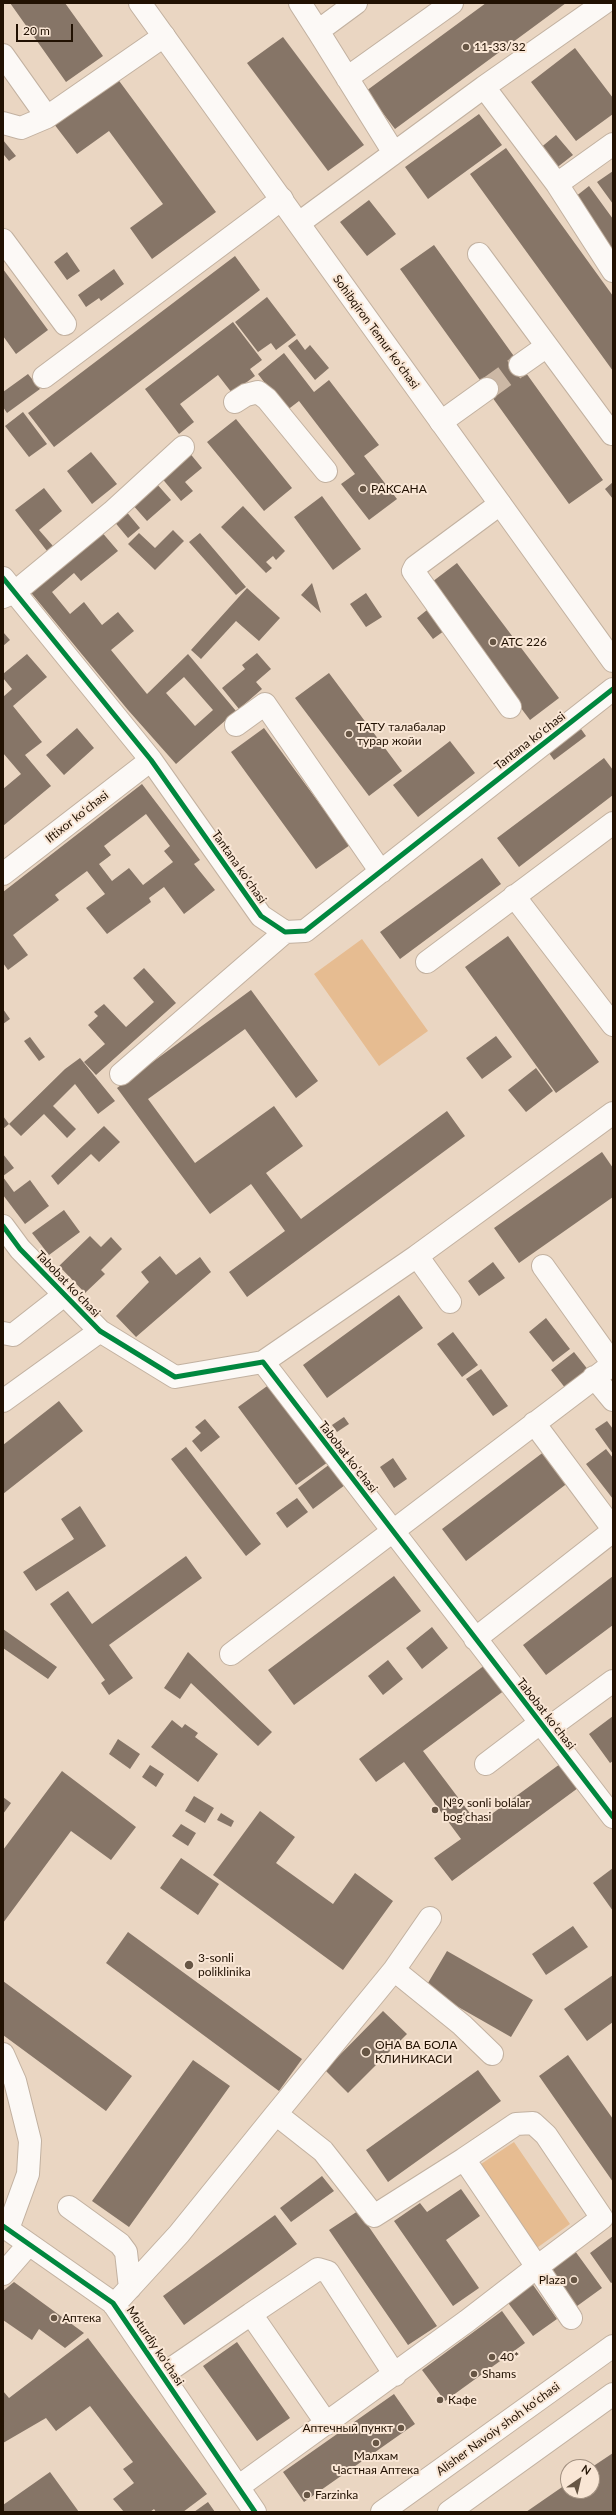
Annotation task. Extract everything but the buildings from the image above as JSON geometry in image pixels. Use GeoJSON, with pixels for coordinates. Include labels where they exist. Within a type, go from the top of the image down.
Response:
{"type":"FeatureCollection","features":[{"type":"Feature","properties":{"kind":"street","name":"Sohibqiron Temur koʻchasi"},"geometry":{"type":"LineString","coordinates":[[140,3],[613,661]]}},
{"type":"Feature","properties":{"kind":"street"},"geometry":{"type":"LineString","coordinates":[[300,3],[394,153]]}},
{"type":"Feature","properties":{"kind":"street"},"geometry":{"type":"LineString","coordinates":[[318,31],[356,3]]}},
{"type":"Feature","properties":{"kind":"street"},"geometry":{"type":"LineString","coordinates":[[347,78],[452,3]]}},
{"type":"Feature","properties":{"kind":"street"},"geometry":{"type":"LineString","coordinates":[[299,224],[484,87],[604,3]]}},
{"type":"Feature","properties":{"kind":"street"},"geometry":{"type":"LineString","coordinates":[[3,123],[21,128],[47,117],[164,36]]}},
{"type":"Feature","properties":{"kind":"street"},"geometry":{"type":"LineString","coordinates":[[3,55],[47,117]]}},
{"type":"Feature","properties":{"kind":"street"},"geometry":{"type":"LineString","coordinates":[[484,87],[557,184],[613,271]]}},
{"type":"Feature","properties":{"kind":"street"},"geometry":{"type":"LineString","coordinates":[[557,184],[613,144]]}},
{"type":"Feature","properties":{"kind":"street"},"geometry":{"type":"LineString","coordinates":[[44,377],[282,200]]}},
{"type":"Feature","properties":{"kind":"street"},"geometry":{"type":"LineString","coordinates":[[3,240],[65,324]]}},
{"type":"Feature","properties":{"kind":"street"},"geometry":{"type":"LineString","coordinates":[[479,254],[612,434]]}},
{"type":"Feature","properties":{"kind":"street"},"geometry":{"type":"LineString","coordinates":[[520,366],[547,346]]}},
{"type":"Feature","properties":{"kind":"street"},"geometry":{"type":"LineString","coordinates":[[441,422],[487,389]]}},
{"type":"Feature","properties":{"kind":"street"},"geometry":{"type":"LineString","coordinates":[[235,402],[246,395],[258,392],[267,399],[326,471]]}},
{"type":"Feature","properties":{"kind":"street"},"geometry":{"type":"LineString","coordinates":[[7,589],[112,512],[183,447]]}},
{"type":"Feature","properties":{"kind":"street"},"geometry":{"type":"LineString","coordinates":[[500,504],[415,567],[413,571],[510,707]]}},
{"type":"Feature","properties":{"kind":"street","name":"Tantana koʻchasi"},"geometry":{"type":"LineString","coordinates":[[7,589],[150,760],[261,916],[285,932],[305,931],[613,689]]}},
{"type":"Feature","properties":{"kind":"street"},"geometry":{"type":"LineString","coordinates":[[236,725],[265,704],[381,872]]}},
{"type":"Feature","properties":{"kind":"street","name":"Iftixor koʻchasi"},"geometry":{"type":"LineString","coordinates":[[3,874],[150,760]]}},
{"type":"Feature","properties":{"kind":"street"},"geometry":{"type":"LineString","coordinates":[[427,962],[613,823]]}},
{"type":"Feature","properties":{"kind":"street"},"geometry":{"type":"LineString","coordinates":[[514,896],[613,1024]]}},
{"type":"Feature","properties":{"kind":"street"},"geometry":{"type":"LineString","coordinates":[[121,1074],[285,932]]}},
{"type":"Feature","properties":{"kind":"street"},"geometry":{"type":"LineString","coordinates":[[263,1362],[417,1256],[613,1113]]}},
{"type":"Feature","properties":{"kind":"street","name":"Tabobat koʻchasi"},"geometry":{"type":"LineString","coordinates":[[3,1226],[64,1295],[100,1331],[175,1377],[263,1362],[613,1817]]}},
{"type":"Feature","properties":{"kind":"street"},"geometry":{"type":"LineString","coordinates":[[417,1256],[450,1302]]}},
{"type":"Feature","properties":{"kind":"street"},"geometry":{"type":"LineString","coordinates":[[231,1654],[392,1530],[613,1364],[543,1266]]}},
{"type":"Feature","properties":{"kind":"street"},"geometry":{"type":"LineString","coordinates":[[3,1333],[13,1335],[64,1295]]}},
{"type":"Feature","properties":{"kind":"street"},"geometry":{"type":"LineString","coordinates":[[3,1401],[100,1331]]}},
{"type":"Feature","properties":{"kind":"street"},"geometry":{"type":"LineString","coordinates":[[594,1377],[613,1400]]}},
{"type":"Feature","properties":{"kind":"street"},"geometry":{"type":"LineString","coordinates":[[475,1639],[613,1530],[534,1423]]}},
{"type":"Feature","properties":{"kind":"street"},"geometry":{"type":"LineString","coordinates":[[486,1764],[613,1680]]}},
{"type":"Feature","properties":{"kind":"street"},"geometry":{"type":"LineString","coordinates":[[114,2305],[179,2234],[394,1970],[430,1918]]}},
{"type":"Feature","properties":{"kind":"street"},"geometry":{"type":"LineString","coordinates":[[394,1970],[462,2025],[492,2054]]}},
{"type":"Feature","properties":{"kind":"street"},"geometry":{"type":"LineString","coordinates":[[3,2054],[15,2081],[30,2141],[28,2174],[6,2228]]}},
{"type":"Feature","properties":{"kind":"street"},"geometry":{"type":"LineString","coordinates":[[238,2487],[395,2375],[607,2214],[546,2135],[533,2123],[516,2124],[374,2216],[323,2151],[276,2114]]}},
{"type":"Feature","properties":{"kind":"street"},"geometry":{"type":"LineString","coordinates":[[464,2159],[571,2318]]}},
{"type":"Feature","properties":{"kind":"street"},"geometry":{"type":"LineString","coordinates":[[69,2207],[120,2244],[126,2252],[130,2288]]}},
{"type":"Feature","properties":{"kind":"street","name":"Moturdiy ko'chasi"},"geometry":{"type":"LineString","coordinates":[[6,2228],[114,2305],[256,2512]]}},
{"type":"Feature","properties":{"kind":"street"},"geometry":{"type":"LineString","coordinates":[[3,2274],[29,2244]]}},
{"type":"Feature","properties":{"kind":"street"},"geometry":{"type":"LineString","coordinates":[[162,2374],[318,2269],[328,2272],[395,2375]]}},
{"type":"Feature","properties":{"kind":"street"},"geometry":{"type":"LineString","coordinates":[[251,2314],[326,2424]]}},
{"type":"Feature","properties":{"kind":"street","name":"Alisher Navoiy shoh koʻchasi"},"geometry":{"type":"LineString","coordinates":[[382,2512],[613,2346]]}},
{"type":"Feature","properties":{"kind":"street"},"geometry":{"type":"LineString","coordinates":[[461,2509],[613,2394]]}},
{"type":"Feature","properties":{"kind":"shaded area"},"geometry":{"type":"Polygon","coordinates":[[[362,939],[428,1031],[379,1066],[314,974],[362,939]]]}},
{"type":"Feature","properties":{"kind":"shaded area"},"geometry":{"type":"Polygon","coordinates":[[[514,2142],[570,2224],[534,2250],[478,2166],[514,2142]]]}},
{"type":"Feature","properties":{"kind":"tunnel"},"geometry":{"type":"LineString","coordinates":[[487,389],[520,365]]}},
{"type":"Feature","properties":{"kind":"cycle path"},"geometry":{"type":"LineString","coordinates":[[3,578],[151,760],[261,916],[285,932],[305,931],[613,689]]}},
{"type":"Feature","properties":{"kind":"cycle path"},"geometry":{"type":"LineString","coordinates":[[3,1226],[20,1249],[100,1331],[175,1377],[263,1362],[613,1817]]}},
{"type":"Feature","properties":{"kind":"cycle path"},"geometry":{"type":"LineString","coordinates":[[3,2226],[113,2303],[255,2512]]}},
{"type":"Feature","properties":{"kind":"place","name":"11-33/32"},"geometry":{"type":"Point","coordinates":[466,47]}},
{"type":"Feature","properties":{"kind":"place","name":"РАКСАНА"},"geometry":{"type":"Point","coordinates":[363,489]}},
{"type":"Feature","properties":{"kind":"place","name":"АТС 226"},"geometry":{"type":"Point","coordinates":[493,642]}},
{"type":"Feature","properties":{"kind":"place","name":"ТАТУ талабалар турар жойи"},"geometry":{"type":"Point","coordinates":[349,734]}},
{"type":"Feature","properties":{"kind":"place","name":"№9 sonli bolalar bog‘chasi"},"geometry":{"type":"Point","coordinates":[435,1810]}},
{"type":"Feature","properties":{"kind":"place","name":"3-sonli poliklinika"},"geometry":{"type":"Point","coordinates":[189,1965]}},
{"type":"Feature","properties":{"kind":"place","name":"ОНА ВА БОЛА КЛИНИКАСИ"},"geometry":{"type":"Point","coordinates":[366,2052]}},
{"type":"Feature","properties":{"kind":"place","name":"Plaza"},"geometry":{"type":"Point","coordinates":[574,2280]}},
{"type":"Feature","properties":{"kind":"place","name":"Аптека"},"geometry":{"type":"Point","coordinates":[54,2318]}},
{"type":"Feature","properties":{"kind":"place","name":"40*"},"geometry":{"type":"Point","coordinates":[492,2357]}},
{"type":"Feature","properties":{"kind":"place","name":"Shams"},"geometry":{"type":"Point","coordinates":[474,2374]}},
{"type":"Feature","properties":{"kind":"place","name":"Кафе"},"geometry":{"type":"Point","coordinates":[440,2400]}},
{"type":"Feature","properties":{"kind":"place","name":"Аптечный пункт"},"geometry":{"type":"Point","coordinates":[401,2428]}},
{"type":"Feature","properties":{"kind":"place","name":"Малхам Частная Аптека"},"geometry":{"type":"Point","coordinates":[376,2443]}},
{"type":"Feature","properties":{"kind":"place","name":"Farzinka"},"geometry":{"type":"Point","coordinates":[307,2495]}}]}
